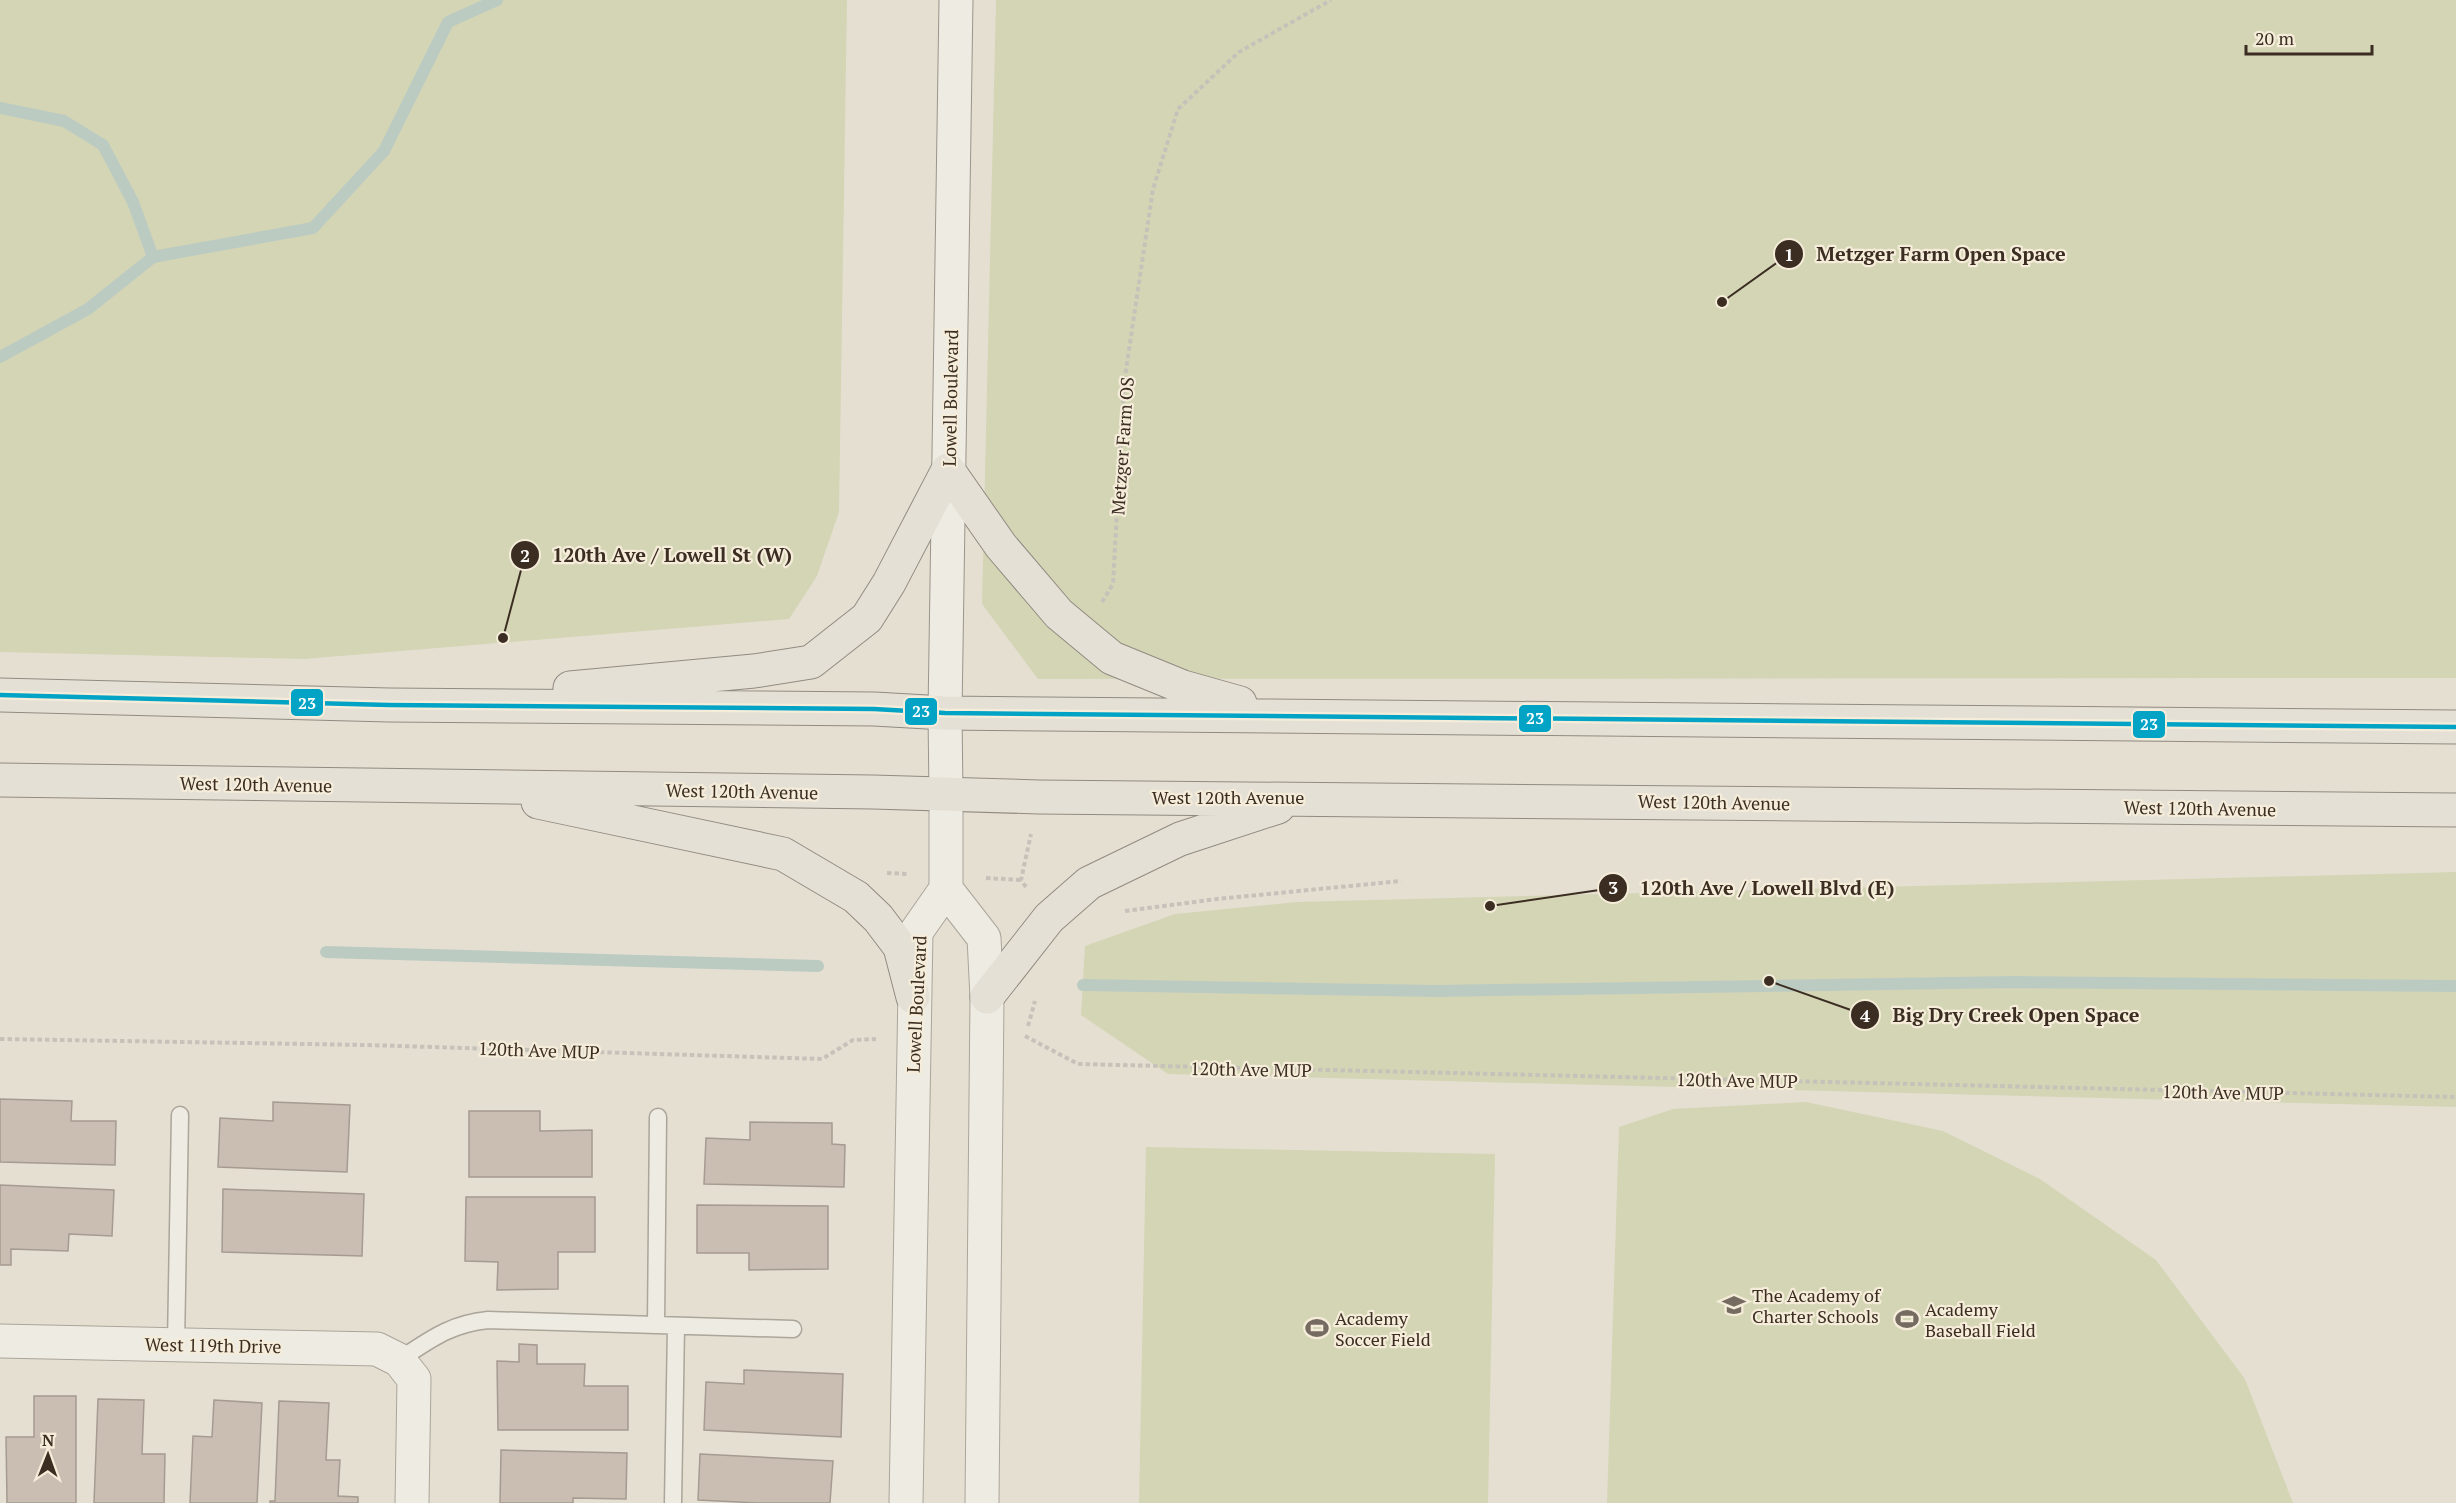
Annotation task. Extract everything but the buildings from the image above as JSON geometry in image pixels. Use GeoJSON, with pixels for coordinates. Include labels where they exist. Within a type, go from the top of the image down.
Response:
{"type":"FeatureCollection","features":[{"type":"Feature","properties":{"kind":"main road"},"geometry":{"type":"LineString","coordinates":[[389,705],[754,671],[812,662],[867,618],[889,583],[948,470],[1001,546],[1059,614],[1112,658],[1183,687],[1282,715]]}},
{"type":"Feature","properties":{"kind":"main road"},"geometry":{"type":"LineString","coordinates":[[0,695],[389,705],[874,710],[945,713],[2456,727]]}},
{"type":"Feature","properties":{"kind":"main road","name":"West 120th Avenue"},"geometry":{"type":"LineString","coordinates":[[0,780],[873,792],[1039,797],[2456,810]]}},
{"type":"Feature","properties":{"kind":"main road"},"geometry":{"type":"LineString","coordinates":[[475,788],[625,822],[783,854],[855,897],[878,918],[900,947],[913,997]]}},
{"type":"Feature","properties":{"kind":"main road"},"geometry":{"type":"LineString","coordinates":[[987,998],[1049,918],[1089,883],[1180,839],[1306,798]]}},
{"type":"Feature","properties":{"kind":"street","name":"Lowell Boulevard"},"geometry":{"type":"LineString","coordinates":[[906,1503],[915,932],[946,888],[945,713],[956,0]]}},
{"type":"Feature","properties":{"kind":"street"},"geometry":{"type":"LineString","coordinates":[[946,888],[984,938],[987,998],[982,1503]]}},
{"type":"Feature","properties":{"kind":"street","name":"West 119th Drive"},"geometry":{"type":"LineString","coordinates":[[0,1341],[377,1349],[406,1369]]}},
{"type":"Feature","properties":{"kind":"street"},"geometry":{"type":"LineString","coordinates":[[406,1369],[412,1503]]}},
{"type":"Feature","properties":{"kind":"lane"},"geometry":{"type":"LineString","coordinates":[[176,1345],[180,1116]]}},
{"type":"Feature","properties":{"kind":"lane"},"geometry":{"type":"LineString","coordinates":[[656,1325],[658,1117]]}},
{"type":"Feature","properties":{"kind":"lane"},"geometry":{"type":"LineString","coordinates":[[406,1369],[442,1332],[465,1323],[488,1320],[793,1329]]}},
{"type":"Feature","properties":{"kind":"lane"},"geometry":{"type":"LineString","coordinates":[[673,1503],[676,1326]]}},
{"type":"Feature","properties":{"kind":"path","name":"Metzger Farm OS"},"geometry":{"type":"LineString","coordinates":[[1084,634],[1113,584],[1124,384],[1153,189],[1178,109],[1239,52],[1331,0]]}},
{"type":"Feature","properties":{"kind":"path"},"geometry":{"type":"LineString","coordinates":[[1039,797],[1021,880],[1031,898],[1049,918]]}},
{"type":"Feature","properties":{"kind":"path"},"geometry":{"type":"LineString","coordinates":[[1118,912],[1217,899],[1401,881]]}},
{"type":"Feature","properties":{"kind":"path","name":"120th Ave MUP"},"geometry":{"type":"LineString","coordinates":[[1038,990],[1025,1036],[1078,1064],[2456,1097]]}},
{"type":"Feature","properties":{"kind":"path","name":"120th Ave MUP"},"geometry":{"type":"LineString","coordinates":[[0,1039],[367,1045],[822,1059],[853,1040],[884,1039]]}},
{"type":"Feature","properties":{"kind":"green space"},"geometry":{"type":"Polygon","coordinates":[[[0,0],[847,0],[839,512],[817,576],[789,619],[304,659],[0,652],[0,0]]]}},
{"type":"Feature","properties":{"kind":"green space"},"geometry":{"type":"Polygon","coordinates":[[[996,0],[2456,0],[2456,678],[1038,679],[982,604],[996,0]]]}},
{"type":"Feature","properties":{"kind":"green space"},"geometry":{"type":"Polygon","coordinates":[[[2456,872],[2456,1107],[1168,1074],[1081,1015],[1085,946],[1175,914],[1297,902],[2456,872]]]}},
{"type":"Feature","properties":{"kind":"green space","name":"Academy Baseball Field"},"geometry":{"type":"Polygon","coordinates":[[[1806,1102],[1943,1131],[2040,1179],[2156,1260],[2245,1379],[2293,1503],[1607,1503],[1619,1127],[1673,1109],[1806,1102]]]}},
{"type":"Feature","properties":{"kind":"green space","name":"Academy Soccer Field"},"geometry":{"type":"Polygon","coordinates":[[[1146,1147],[1495,1154],[1488,1503],[1139,1503],[1146,1147]]]}},
{"type":"Feature","properties":{"kind":"waterway"},"geometry":{"type":"LineString","coordinates":[[0,357],[88,309],[153,257],[313,228],[384,151],[448,22],[497,0]]}},
{"type":"Feature","properties":{"kind":"waterway"},"geometry":{"type":"LineString","coordinates":[[0,108],[64,121],[103,145],[133,202],[153,257]]}},
{"type":"Feature","properties":{"kind":"waterway"},"geometry":{"type":"LineString","coordinates":[[326,952],[818,966]]}},
{"type":"Feature","properties":{"kind":"waterway"},"geometry":{"type":"LineString","coordinates":[[1083,985],[1437,991],[2014,982],[2456,986]]}},
{"type":"Feature","properties":{"kind":"transit line","name":"23"},"geometry":{"type":"LineString","coordinates":[[0,695],[389,705],[874,709],[945,713],[2456,727]]}},
{"type":"Feature","properties":{"kind":"place","name":"Metzger Farm Open Space"},"geometry":{"type":"Point","coordinates":[1722,302]}},
{"type":"Feature","properties":{"kind":"place","name":"120th Ave / Lowell St (W)"},"geometry":{"type":"Point","coordinates":[503,638]}},
{"type":"Feature","properties":{"kind":"place","name":"120th Ave / Lowell Blvd (E)"},"geometry":{"type":"Point","coordinates":[1490,906]}},
{"type":"Feature","properties":{"kind":"place","name":"Big Dry Creek Open Space"},"geometry":{"type":"Point","coordinates":[1769,981]}},
{"type":"Feature","properties":{"kind":"place","name":"The Academy of Charter Schools"},"geometry":{"type":"Point","coordinates":[1734,1305]}},
{"type":"Feature","properties":{"kind":"place","name":"Academy Baseball Field"},"geometry":{"type":"Point","coordinates":[1907,1319]}},
{"type":"Feature","properties":{"kind":"place","name":"Academy Soccer Field"},"geometry":{"type":"Point","coordinates":[1317,1328]}}]}
